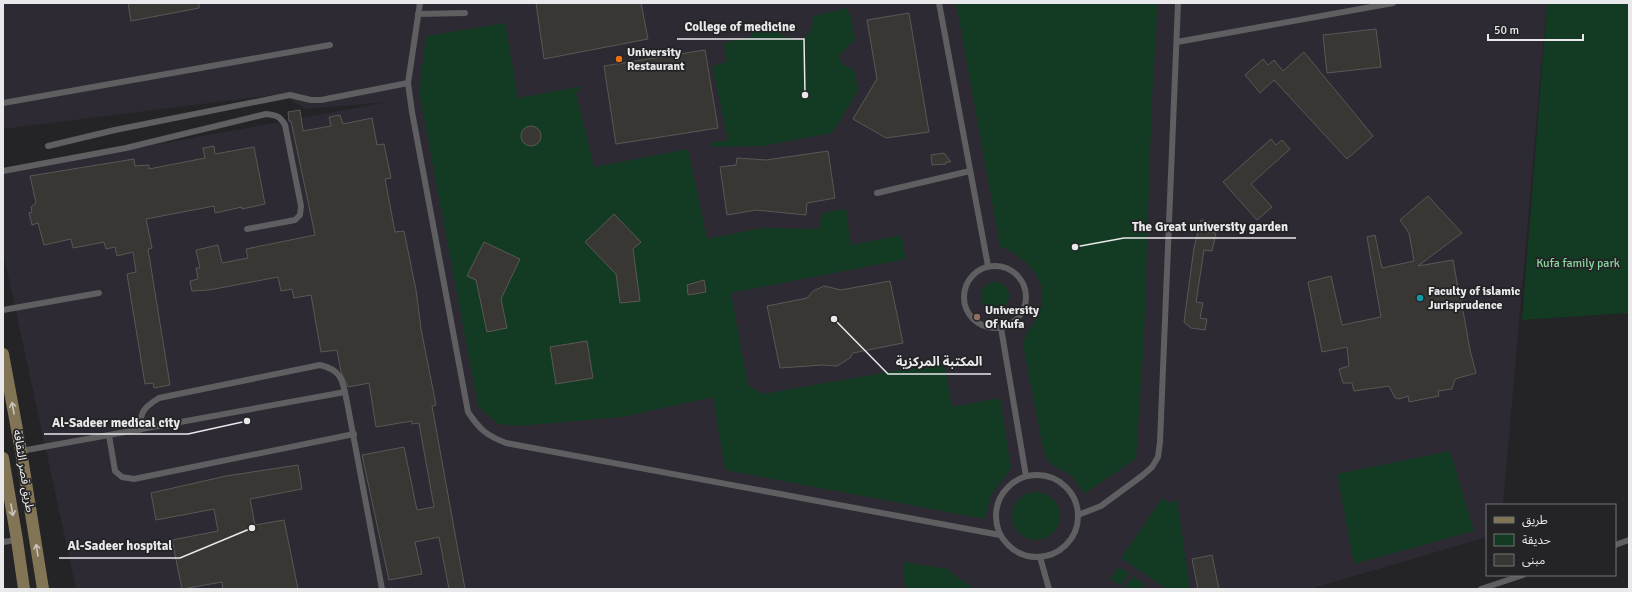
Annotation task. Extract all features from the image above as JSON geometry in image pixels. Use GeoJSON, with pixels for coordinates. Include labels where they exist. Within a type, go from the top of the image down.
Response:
{"type":"FeatureCollection","features":[{"type":"Feature","properties":{"kind":"street","name":"طريق قصر الثقافة"},"geometry":{"type":"LineString","coordinates":[[3,354],[21,451],[43,589]]}},
{"type":"Feature","properties":{"kind":"street","name":"طريق قصر الثقافة"},"geometry":{"type":"LineString","coordinates":[[3,458],[24,589]]}},
{"type":"Feature","properties":{"kind":"lane"},"geometry":{"type":"LineString","coordinates":[[420,3],[408,83],[468,412],[476,425],[488,436],[506,443],[1000,535]]}},
{"type":"Feature","properties":{"kind":"lane"},"geometry":{"type":"LineString","coordinates":[[939,3],[988,266]]}},
{"type":"Feature","properties":{"kind":"lane"},"geometry":{"type":"LineString","coordinates":[[1078,515],[1101,506],[1144,475],[1152,467],[1158,457],[1160,442],[1178,3]]}},
{"type":"Feature","properties":{"kind":"lane"},"geometry":{"type":"LineString","coordinates":[[1177,42],[1393,3]]}},
{"type":"Feature","properties":{"kind":"lane"},"geometry":{"type":"LineString","coordinates":[[418,14],[465,13]]}},
{"type":"Feature","properties":{"kind":"lane"},"geometry":{"type":"LineString","coordinates":[[3,104],[330,45]]}},
{"type":"Feature","properties":{"kind":"lane"},"geometry":{"type":"LineString","coordinates":[[48,146],[115,130],[290,94],[312,100],[321,100],[408,83]]}},
{"type":"Feature","properties":{"kind":"lane"},"geometry":{"type":"LineString","coordinates":[[3,171],[126,148],[266,114],[275,115],[281,118],[285,125],[301,206],[300,215],[295,220],[247,229]]}},
{"type":"Feature","properties":{"kind":"lane"},"geometry":{"type":"LineString","coordinates":[[877,193],[970,171]]}},
{"type":"Feature","properties":{"kind":"lane"},"geometry":{"type":"LineString","coordinates":[[988,266],[999,266],[1009,269],[1018,276],[1024,285],[1026,296],[1025,307],[1020,316],[1011,324],[1001,328],[982,326],[973,320],[967,313],[964,303],[963,294],[968,280],[979,270],[988,266]]}},
{"type":"Feature","properties":{"kind":"lane"},"geometry":{"type":"LineString","coordinates":[[3,310],[99,293]]}},
{"type":"Feature","properties":{"kind":"lane"},"geometry":{"type":"LineString","coordinates":[[1001,328],[1026,476]]}},
{"type":"Feature","properties":{"kind":"lane"},"geometry":{"type":"LineString","coordinates":[[139,430],[141,414],[147,406],[159,398],[320,364],[329,366],[337,372],[342,380],[345,392],[382,589]]}},
{"type":"Feature","properties":{"kind":"lane"},"geometry":{"type":"LineString","coordinates":[[21,451],[345,392]]}},
{"type":"Feature","properties":{"kind":"lane"},"geometry":{"type":"LineString","coordinates":[[109,435],[115,471],[122,477],[134,479],[354,434]]}},
{"type":"Feature","properties":{"kind":"lane"},"geometry":{"type":"LineString","coordinates":[[1038,475],[1061,483],[1070,492],[1076,503],[1078,515],[1074,533],[1063,548],[1052,554],[1040,557],[1028,556],[1017,552],[1007,545],[1000,535],[996,524],[996,512],[999,500],[1005,489],[1014,481],[1026,476],[1038,475]]}},
{"type":"Feature","properties":{"kind":"lane"},"geometry":{"type":"LineString","coordinates":[[3,542],[17,540]]}},
{"type":"Feature","properties":{"kind":"lane"},"geometry":{"type":"LineString","coordinates":[[1616,545],[1629,540]]}},
{"type":"Feature","properties":{"kind":"lane"},"geometry":{"type":"LineString","coordinates":[[1040,557],[1048,589]]}},
{"type":"Feature","properties":{"kind":"lane"},"geometry":{"type":"LineString","coordinates":[[1481,589],[1520,576]]}},
{"type":"Feature","properties":{"kind":"shaded area","name":"University Of Kufa"},"geometry":{"type":"Polygon","coordinates":[[[3,3],[1547,3],[1503,504],[1486,504],[1486,537],[1310,589],[76,589],[3,252],[3,173],[388,102],[305,109],[282,94],[3,129],[3,3]]]}},
{"type":"Feature","properties":{"kind":"green space"},"geometry":{"type":"Polygon","coordinates":[[[956,3],[1158,3],[1152,97],[1144,337],[1136,459],[1085,493],[1069,474],[1050,463],[1043,448],[1023,346],[1024,338],[1038,316],[1042,304],[1040,282],[1028,265],[1011,251],[1000,246],[956,3]]]}},
{"type":"Feature","properties":{"kind":"green space","name":"Kufa family park"},"geometry":{"type":"Polygon","coordinates":[[[1547,3],[1629,3],[1629,313],[1522,320],[1547,3]]]}},
{"type":"Feature","properties":{"kind":"green space"},"geometry":{"type":"Polygon","coordinates":[[[847,8],[852,21],[855,40],[839,55],[842,64],[854,70],[858,91],[832,133],[762,146],[711,147],[709,143],[728,140],[712,66],[727,62],[723,43],[752,37],[752,32],[776,27],[781,34],[788,38],[803,39],[812,29],[813,16],[847,8]]]}},
{"type":"Feature","properties":{"kind":"green space"},"geometry":{"type":"Polygon","coordinates":[[[505,23],[518,98],[583,86],[576,93],[594,167],[688,149],[707,239],[761,228],[819,229],[822,213],[846,209],[851,245],[901,235],[906,259],[731,293],[748,385],[763,394],[944,362],[952,407],[1000,398],[1011,468],[991,495],[985,519],[725,470],[713,397],[622,417],[518,426],[498,424],[478,406],[419,91],[426,36],[505,23]]]}},
{"type":"Feature","properties":{"kind":"green space"},"geometry":{"type":"Polygon","coordinates":[[[995,282],[1005,286],[1009,296],[1005,306],[995,310],[985,306],[981,296],[985,286],[995,282]]]}},
{"type":"Feature","properties":{"kind":"green space"},"geometry":{"type":"Polygon","coordinates":[[[1450,451],[1474,531],[1354,564],[1337,474],[1450,451]]]}},
{"type":"Feature","properties":{"kind":"green space"},"geometry":{"type":"Polygon","coordinates":[[[1036,492],[1045,494],[1053,499],[1058,507],[1060,516],[1058,525],[1053,533],[1045,538],[1036,540],[1027,538],[1019,533],[1014,525],[1012,516],[1014,507],[1019,499],[1027,494],[1036,492]]]}},
{"type":"Feature","properties":{"kind":"green space"},"geometry":{"type":"Polygon","coordinates":[[[1163,497],[1165,501],[1170,503],[1177,499],[1190,589],[1167,589],[1121,558],[1163,497]]]}},
{"type":"Feature","properties":{"kind":"green space"},"geometry":{"type":"Polygon","coordinates":[[[903,562],[949,569],[951,573],[972,587],[970,589],[905,589],[903,562]]]}},
{"type":"Feature","properties":{"kind":"green space"},"geometry":{"type":"Polygon","coordinates":[[[1118,567],[1129,573],[1121,586],[1110,579],[1118,567]]]}},
{"type":"Feature","properties":{"kind":"green space"},"geometry":{"type":"Polygon","coordinates":[[[1133,576],[1145,584],[1142,589],[1124,588],[1133,576]]]}},
{"type":"Feature","properties":{"kind":"building"},"geometry":{"type":"Polygon","coordinates":[[[128,3],[199,3],[199,8],[131,21],[128,3]]]}},
{"type":"Feature","properties":{"kind":"building"},"geometry":{"type":"Polygon","coordinates":[[[536,3],[641,3],[648,39],[544,59],[536,3]]]}},
{"type":"Feature","properties":{"kind":"building"},"geometry":{"type":"Polygon","coordinates":[[[909,13],[929,132],[886,138],[853,119],[877,79],[867,20],[909,13]]]}},
{"type":"Feature","properties":{"kind":"building"},"geometry":{"type":"Polygon","coordinates":[[[1376,29],[1381,67],[1327,73],[1323,35],[1376,29]]]}},
{"type":"Feature","properties":{"kind":"building"},"geometry":{"type":"Polygon","coordinates":[[[705,50],[718,128],[616,144],[604,66],[705,50]]]}},
{"type":"Feature","properties":{"kind":"building"},"geometry":{"type":"Polygon","coordinates":[[[1304,52],[1373,136],[1347,159],[1274,80],[1260,93],[1245,75],[1263,59],[1268,65],[1274,60],[1283,71],[1304,52]]]}},
{"type":"Feature","properties":{"kind":"building"},"geometry":{"type":"Polygon","coordinates":[[[300,110],[303,131],[331,126],[329,117],[340,115],[343,124],[372,118],[377,145],[384,144],[391,178],[385,179],[395,232],[404,231],[416,290],[421,329],[436,405],[432,406],[465,589],[449,589],[439,537],[415,542],[422,574],[389,580],[362,455],[404,447],[417,510],[434,507],[419,423],[412,424],[412,421],[376,427],[369,383],[348,387],[341,372],[337,350],[321,352],[311,295],[294,298],[292,289],[281,291],[278,277],[209,290],[192,291],[190,281],[198,279],[196,268],[200,268],[196,250],[218,245],[222,263],[248,258],[246,249],[315,235],[291,121],[289,121],[288,112],[300,110]]]}},
{"type":"Feature","properties":{"kind":"building"},"geometry":{"type":"Polygon","coordinates":[[[531,126],[538,129],[541,136],[538,143],[531,146],[524,143],[521,136],[524,129],[531,126]]]}},
{"type":"Feature","properties":{"kind":"building"},"geometry":{"type":"Polygon","coordinates":[[[1271,139],[1276,145],[1282,140],[1290,149],[1251,184],[1272,207],[1257,220],[1223,182],[1271,139]]]}},
{"type":"Feature","properties":{"kind":"building"},"geometry":{"type":"Polygon","coordinates":[[[214,146],[215,154],[254,147],[265,204],[215,213],[214,206],[146,219],[152,248],[148,249],[170,385],[154,388],[153,383],[145,384],[127,274],[136,272],[133,252],[117,256],[115,247],[106,249],[104,242],[73,248],[71,239],[44,245],[38,223],[32,225],[29,213],[32,212],[31,207],[36,203],[30,176],[134,159],[135,166],[149,165],[149,169],[205,158],[203,148],[214,146]]]}},
{"type":"Feature","properties":{"kind":"building"},"geometry":{"type":"Polygon","coordinates":[[[828,151],[835,198],[807,203],[806,215],[756,210],[727,215],[720,167],[736,165],[737,158],[766,160],[828,151]]]}},
{"type":"Feature","properties":{"kind":"building"},"geometry":{"type":"Polygon","coordinates":[[[944,153],[951,162],[932,165],[931,155],[944,153]]]}},
{"type":"Feature","properties":{"kind":"building","name":"Faculty of islamic Jurisprudence"},"geometry":{"type":"Polygon","coordinates":[[[1428,196],[1462,233],[1418,266],[1453,260],[1470,350],[1476,373],[1455,379],[1452,389],[1438,391],[1439,396],[1409,402],[1408,396],[1399,399],[1395,398],[1389,386],[1354,391],[1352,383],[1343,383],[1339,369],[1349,366],[1347,347],[1322,352],[1308,282],[1331,276],[1342,325],[1381,317],[1367,237],[1375,235],[1382,268],[1414,261],[1409,233],[1400,220],[1428,196]]]}},
{"type":"Feature","properties":{"kind":"building"},"geometry":{"type":"Polygon","coordinates":[[[614,214],[641,242],[633,249],[640,301],[620,303],[616,274],[585,242],[614,214]]]}},
{"type":"Feature","properties":{"kind":"building"},"geometry":{"type":"Polygon","coordinates":[[[1201,220],[1209,222],[1207,232],[1216,233],[1212,251],[1204,250],[1196,302],[1203,303],[1200,318],[1207,319],[1205,330],[1191,328],[1184,322],[1194,248],[1201,220]]]}},
{"type":"Feature","properties":{"kind":"building"},"geometry":{"type":"Polygon","coordinates":[[[484,242],[520,259],[501,299],[507,328],[487,332],[476,280],[467,276],[484,242]]]}},
{"type":"Feature","properties":{"kind":"building"},"geometry":{"type":"Polygon","coordinates":[[[704,280],[706,292],[688,295],[687,285],[704,280]]]}},
{"type":"Feature","properties":{"kind":"building"},"geometry":{"type":"Polygon","coordinates":[[[890,281],[903,343],[853,353],[850,358],[837,366],[823,365],[780,368],[767,306],[807,298],[813,291],[824,286],[841,290],[890,281]]]}},
{"type":"Feature","properties":{"kind":"building"},"geometry":{"type":"Polygon","coordinates":[[[587,341],[593,378],[556,384],[550,347],[587,341]]]}},
{"type":"Feature","properties":{"kind":"building"},"geometry":{"type":"Polygon","coordinates":[[[298,465],[302,489],[250,499],[255,525],[284,520],[298,589],[223,589],[222,582],[182,589],[172,540],[218,531],[214,509],[156,520],[151,493],[226,476],[298,465]]]}},
{"type":"Feature","properties":{"kind":"building"},"geometry":{"type":"Polygon","coordinates":[[[1212,555],[1219,589],[1198,589],[1192,559],[1212,555]]]}},
{"type":"Feature","properties":{"kind":"place","name":"University Restaurant"},"geometry":{"type":"Point","coordinates":[619,59]}},
{"type":"Feature","properties":{"kind":"place","name":"College of medicine"},"geometry":{"type":"Point","coordinates":[805,95]}},
{"type":"Feature","properties":{"kind":"place","name":"The Great university garden"},"geometry":{"type":"Point","coordinates":[1075,247]}},
{"type":"Feature","properties":{"kind":"place","name":"Faculty of islamic Jurisprudence"},"geometry":{"type":"Point","coordinates":[1420,298]}},
{"type":"Feature","properties":{"kind":"place","name":"University Of Kufa"},"geometry":{"type":"Point","coordinates":[977,317]}},
{"type":"Feature","properties":{"kind":"place","name":"المكتبة المركزية"},"geometry":{"type":"Point","coordinates":[834,319]}},
{"type":"Feature","properties":{"kind":"place","name":"Al-Sadeer medical city"},"geometry":{"type":"Point","coordinates":[247,421]}},
{"type":"Feature","properties":{"kind":"place","name":"Al-Sadeer hospital"},"geometry":{"type":"Point","coordinates":[252,528]}}]}
